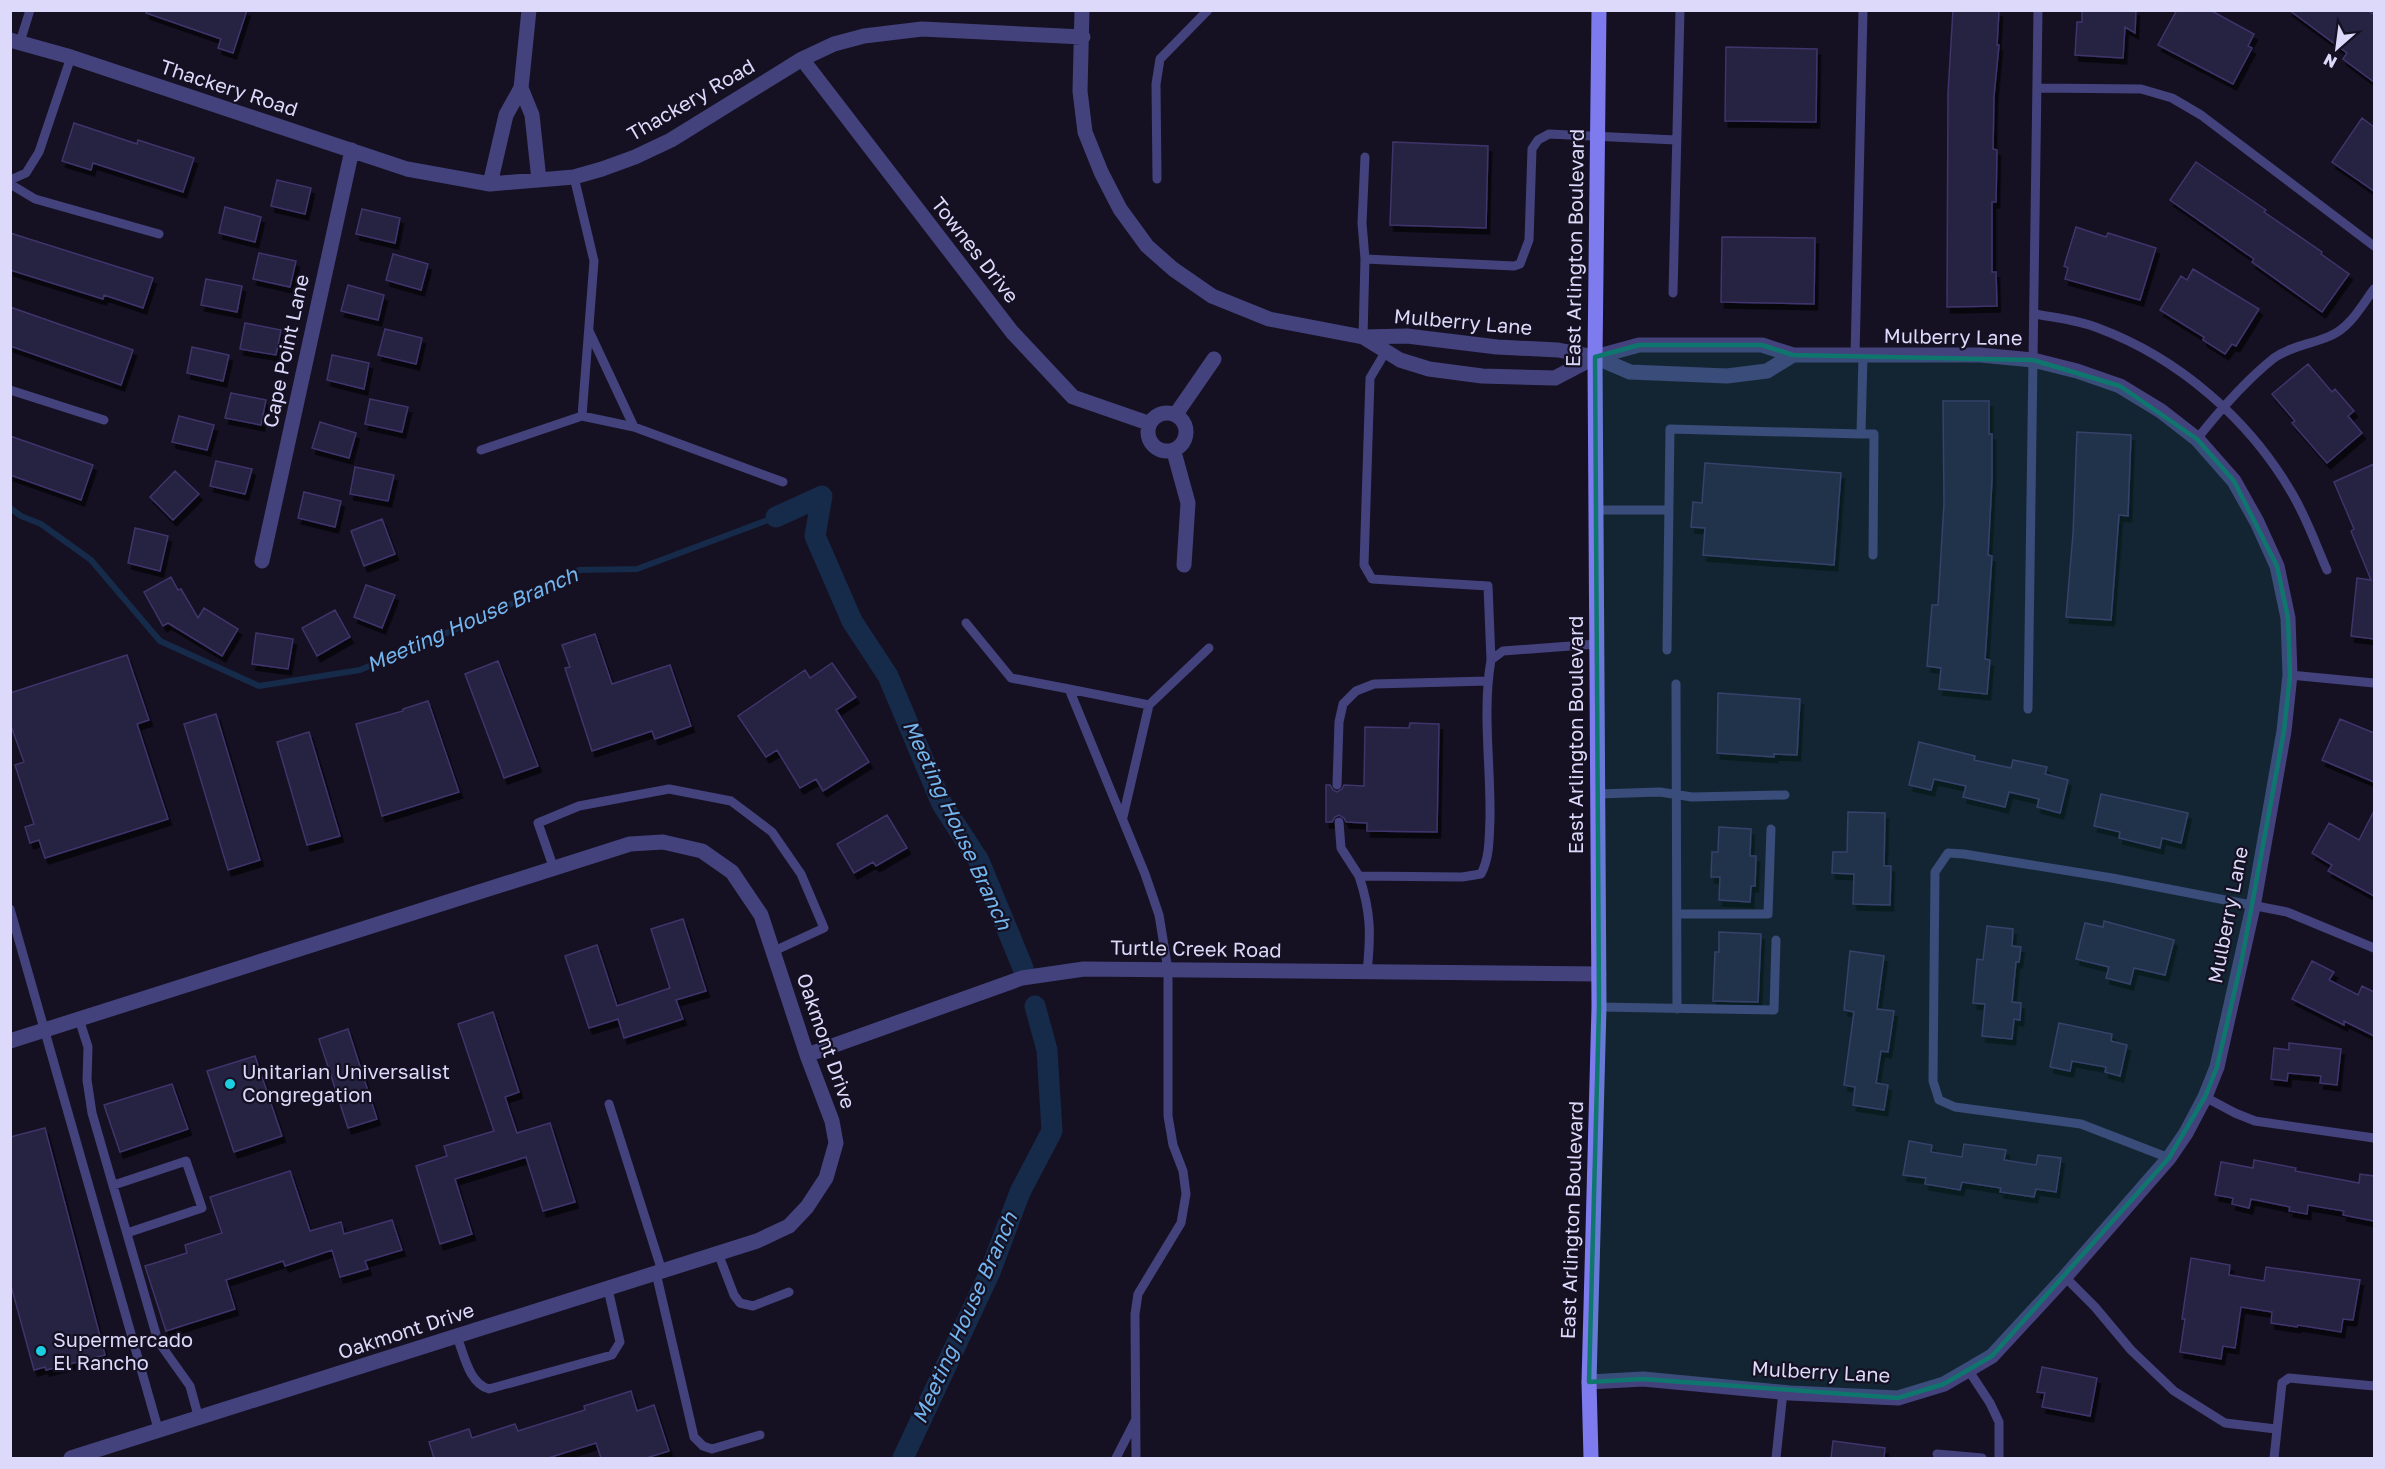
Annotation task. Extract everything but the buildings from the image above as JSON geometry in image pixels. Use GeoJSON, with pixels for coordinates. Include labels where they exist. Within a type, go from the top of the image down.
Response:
{"type":"FeatureCollection","features":[{"type":"Feature","properties":{"kind":"main road","name":"East Arlington Boulevard"},"geometry":{"type":"LineString","coordinates":[[1590,1458],[1589,1382],[1599,1007],[1595,357],[1599,10]]}},
{"type":"Feature","properties":{"kind":"street"},"geometry":{"type":"LineString","coordinates":[[490,184],[506,115],[521,88],[529,10]]}},
{"type":"Feature","properties":{"kind":"street","name":"Mulberry Lane"},"geometry":{"type":"LineString","coordinates":[[1082,10],[1080,92],[1085,132],[1101,172],[1120,209],[1147,246],[1212,296],[1269,319],[1363,337],[1407,336],[1497,347],[1558,350],[1595,357],[1630,372],[1727,376],[1767,370],[1793,355]]}},
{"type":"Feature","properties":{"kind":"street","name":"Thackery Road"},"geometry":{"type":"LineString","coordinates":[[15,41],[71,57],[407,169],[490,184],[574,177],[602,170],[671,140],[802,59],[834,44],[864,36],[922,29],[1083,37]]}},
{"type":"Feature","properties":{"kind":"street","name":"Townes Drive"},"geometry":{"type":"LineString","coordinates":[[802,59],[1011,332],[1073,397],[1148,423]]}},
{"type":"Feature","properties":{"kind":"street"},"geometry":{"type":"LineString","coordinates":[[521,88],[532,115],[539,180]]}},
{"type":"Feature","properties":{"kind":"street","name":"Cape Point Lane"},"geometry":{"type":"LineString","coordinates":[[262,561],[352,150]]}},
{"type":"Feature","properties":{"kind":"street","name":"Mulberry Lane"},"geometry":{"type":"LineString","coordinates":[[1363,337],[1400,360],[1429,369],[1482,376],[1555,378],[1595,357],[1639,345],[1762,345],[1793,355],[1980,356],[2032,360],[2120,386],[2162,411],[2197,439],[2234,481],[2257,522],[2277,566],[2288,618],[2290,675],[2284,731],[2253,907],[2217,1067],[2205,1097],[2186,1133],[2169,1158],[1992,1356],[1944,1384],[1898,1398],[1783,1392],[1643,1379],[1589,1382]]}},
{"type":"Feature","properties":{"kind":"street"},"geometry":{"type":"LineString","coordinates":[[1176,414],[1214,359]]}},
{"type":"Feature","properties":{"kind":"street"},"geometry":{"type":"LineString","coordinates":[[1160,413],[1176,414],[1186,426],[1186,441],[1174,452],[1158,451],[1148,439],[1148,423],[1160,413]]}},
{"type":"Feature","properties":{"kind":"street"},"geometry":{"type":"LineString","coordinates":[[1174,452],[1188,503],[1184,565]]}},
{"type":"Feature","properties":{"kind":"street","name":"Oakmont Drive"},"geometry":{"type":"LineString","coordinates":[[10,1041],[630,844],[663,842],[702,851],[732,872],[761,915],[807,1055],[832,1121],[836,1143],[826,1178],[807,1208],[789,1226],[757,1241],[71,1458]]}},
{"type":"Feature","properties":{"kind":"street","name":"Turtle Creek Road"},"geometry":{"type":"LineString","coordinates":[[807,1055],[1022,978],[1084,969],[1599,974]]}},
{"type":"Feature","properties":{"kind":"lane"},"geometry":{"type":"LineString","coordinates":[[15,41],[30,10]]}},
{"type":"Feature","properties":{"kind":"lane"},"geometry":{"type":"LineString","coordinates":[[1157,179],[1156,84],[1160,59],[1208,10]]}},
{"type":"Feature","properties":{"kind":"lane"},"geometry":{"type":"LineString","coordinates":[[1673,293],[1680,10]]}},
{"type":"Feature","properties":{"kind":"lane"},"geometry":{"type":"LineString","coordinates":[[1861,434],[1859,356],[1863,10]]}},
{"type":"Feature","properties":{"kind":"lane"},"geometry":{"type":"LineString","coordinates":[[2028,709],[2038,10]]}},
{"type":"Feature","properties":{"kind":"lane"},"geometry":{"type":"LineString","coordinates":[[71,57],[39,152],[26,173],[10,182],[35,199],[159,234]]}},
{"type":"Feature","properties":{"kind":"lane"},"geometry":{"type":"LineString","coordinates":[[2038,88],[2141,89],[2172,98],[2201,115],[2374,246]]}},
{"type":"Feature","properties":{"kind":"lane"},"geometry":{"type":"LineString","coordinates":[[1365,259],[1514,267],[1520,264],[1529,240],[1532,149],[1538,140],[1549,134],[1676,140]]}},
{"type":"Feature","properties":{"kind":"lane"},"geometry":{"type":"LineString","coordinates":[[1363,337],[1365,259],[1362,223],[1365,158]]}},
{"type":"Feature","properties":{"kind":"lane"},"geometry":{"type":"LineString","coordinates":[[574,177],[594,261],[582,416]]}},
{"type":"Feature","properties":{"kind":"lane"},"geometry":{"type":"LineString","coordinates":[[2197,439],[2223,407],[2276,357],[2303,344],[2332,335],[2348,324],[2374,289]]}},
{"type":"Feature","properties":{"kind":"lane"},"geometry":{"type":"LineString","coordinates":[[2035,314],[2096,327],[2126,340],[2162,359],[2223,407],[2250,435],[2293,495],[2327,570]]}},
{"type":"Feature","properties":{"kind":"lane"},"geometry":{"type":"LineString","coordinates":[[588,331],[634,427]]}},
{"type":"Feature","properties":{"kind":"lane"},"geometry":{"type":"LineString","coordinates":[[1359,876],[1462,877],[1481,874],[1488,851],[1491,788],[1488,681],[1491,660],[1488,586],[1372,579],[1364,565],[1370,378],[1386,351]]}},
{"type":"Feature","properties":{"kind":"lane"},"geometry":{"type":"LineString","coordinates":[[10,390],[104,420]]}},
{"type":"Feature","properties":{"kind":"lane"},"geometry":{"type":"LineString","coordinates":[[481,450],[582,416],[634,427],[783,482]]}},
{"type":"Feature","properties":{"kind":"lane"},"geometry":{"type":"LineString","coordinates":[[1667,650],[1670,429],[1874,434],[1873,555]]}},
{"type":"Feature","properties":{"kind":"lane"},"geometry":{"type":"LineString","coordinates":[[1596,510],[1669,510]]}},
{"type":"Feature","properties":{"kind":"lane"},"geometry":{"type":"LineString","coordinates":[[966,623],[1011,678],[1149,705]]}},
{"type":"Feature","properties":{"kind":"lane"},"geometry":{"type":"LineString","coordinates":[[1491,660],[1503,651],[1597,644]]}},
{"type":"Feature","properties":{"kind":"lane"},"geometry":{"type":"LineString","coordinates":[[1123,817],[1149,705],[1209,648]]}},
{"type":"Feature","properties":{"kind":"lane"},"geometry":{"type":"LineString","coordinates":[[2290,675],[2374,683]]}},
{"type":"Feature","properties":{"kind":"lane"},"geometry":{"type":"LineString","coordinates":[[1337,785],[1339,722],[1343,704],[1356,691],[1374,684],[1488,681]]}},
{"type":"Feature","properties":{"kind":"lane"},"geometry":{"type":"LineString","coordinates":[[1676,684],[1677,1009]]}},
{"type":"Feature","properties":{"kind":"lane"},"geometry":{"type":"LineString","coordinates":[[1070,689],[1123,817],[1159,915],[1168,970],[1168,1116],[1173,1145],[1183,1171],[1186,1194],[1181,1223],[1138,1294],[1135,1314],[1136,1458]]}},
{"type":"Feature","properties":{"kind":"lane"},"geometry":{"type":"LineString","coordinates":[[554,869],[538,823],[579,806],[669,789],[731,801],[772,832],[801,874],[824,928],[774,951]]}},
{"type":"Feature","properties":{"kind":"lane"},"geometry":{"type":"LineString","coordinates":[[1598,794],[1660,792],[1692,797],[1785,795]]}},
{"type":"Feature","properties":{"kind":"lane"},"geometry":{"type":"LineString","coordinates":[[1339,822],[1341,848],[1359,876],[1366,896],[1371,932],[1367,972]]}},
{"type":"Feature","properties":{"kind":"lane"},"geometry":{"type":"LineString","coordinates":[[1677,914],[1768,914],[1771,829]]}},
{"type":"Feature","properties":{"kind":"lane"},"geometry":{"type":"LineString","coordinates":[[2169,1158],[2081,1124],[1955,1107],[1939,1100],[1933,1082],[1935,872],[1948,853],[2112,878],[2287,912],[2374,948]]}},
{"type":"Feature","properties":{"kind":"lane"},"geometry":{"type":"LineString","coordinates":[[10,909],[159,1432]]}},
{"type":"Feature","properties":{"kind":"lane"},"geometry":{"type":"LineString","coordinates":[[1599,1007],[1774,1010],[1776,940]]}},
{"type":"Feature","properties":{"kind":"lane"},"geometry":{"type":"LineString","coordinates":[[79,1019],[88,1047],[87,1080],[92,1113],[158,1341],[190,1386],[199,1419]]}},
{"type":"Feature","properties":{"kind":"lane"},"geometry":{"type":"LineString","coordinates":[[2205,1097],[2255,1121],[2374,1138]]}},
{"type":"Feature","properties":{"kind":"lane"},"geometry":{"type":"LineString","coordinates":[[609,1104],[659,1272],[694,1437],[703,1446],[712,1449],[760,1435]]}},
{"type":"Feature","properties":{"kind":"lane"},"geometry":{"type":"LineString","coordinates":[[114,1185],[186,1161],[201,1208],[127,1233]]}},
{"type":"Feature","properties":{"kind":"lane"},"geometry":{"type":"LineString","coordinates":[[718,1253],[734,1295],[740,1303],[753,1306],[789,1292]]}},
{"type":"Feature","properties":{"kind":"lane"},"geometry":{"type":"LineString","coordinates":[[2065,1277],[2095,1306],[2131,1350],[2174,1391],[2225,1423],[2276,1430]]}},
{"type":"Feature","properties":{"kind":"lane"},"geometry":{"type":"LineString","coordinates":[[457,1337],[474,1380],[482,1387],[489,1389],[612,1355],[620,1342],[608,1289]]}},
{"type":"Feature","properties":{"kind":"lane"},"geometry":{"type":"LineString","coordinates":[[1969,1371],[1990,1403],[1999,1422],[2000,1458]]}},
{"type":"Feature","properties":{"kind":"lane"},"geometry":{"type":"LineString","coordinates":[[2274,1458],[2282,1383],[2289,1378],[2374,1386]]}},
{"type":"Feature","properties":{"kind":"lane"},"geometry":{"type":"LineString","coordinates":[[1776,1458],[1783,1392]]}},
{"type":"Feature","properties":{"kind":"lane"},"geometry":{"type":"LineString","coordinates":[[1116,1458],[1136,1419]]}},
{"type":"Feature","properties":{"kind":"lane"},"geometry":{"type":"LineString","coordinates":[[1936,1454],[1982,1458]]}},
{"type":"Feature","properties":{"kind":"highlighted area"},"geometry":{"type":"Polygon","coordinates":[[[1639,345],[1762,345],[1793,355],[2033,360],[2120,386],[2197,439],[2234,481],[2277,566],[2288,618],[2290,675],[2284,731],[2242,959],[2217,1067],[2205,1097],[2169,1158],[1992,1356],[1944,1384],[1898,1398],[1643,1379],[1589,1382],[1599,1007],[1595,357],[1639,345]]]}},
{"type":"Feature","properties":{"kind":"waterway","name":"Meeting House Branch"},"geometry":{"type":"LineString","coordinates":[[776,517],[822,496],[815,536],[852,621],[888,676],[942,804],[979,861],[1023,968]]}},
{"type":"Feature","properties":{"kind":"waterway","name":"Meeting House Branch"},"geometry":{"type":"LineString","coordinates":[[10,508],[21,516],[41,524],[91,560],[160,641],[259,686],[360,670],[493,613],[579,570],[637,569],[776,517]]}},
{"type":"Feature","properties":{"kind":"waterway","name":"Meeting House Branch"},"geometry":{"type":"LineString","coordinates":[[903,1458],[990,1272],[1020,1192],[1052,1131],[1047,1050],[1035,1006]]}},
{"type":"Feature","properties":{"kind":"place","name":"Unitarian Universalist Congregation"},"geometry":{"type":"Point","coordinates":[230,1084]}},
{"type":"Feature","properties":{"kind":"place","name":"Supermercado El Rancho"},"geometry":{"type":"Point","coordinates":[41,1351]}}]}
